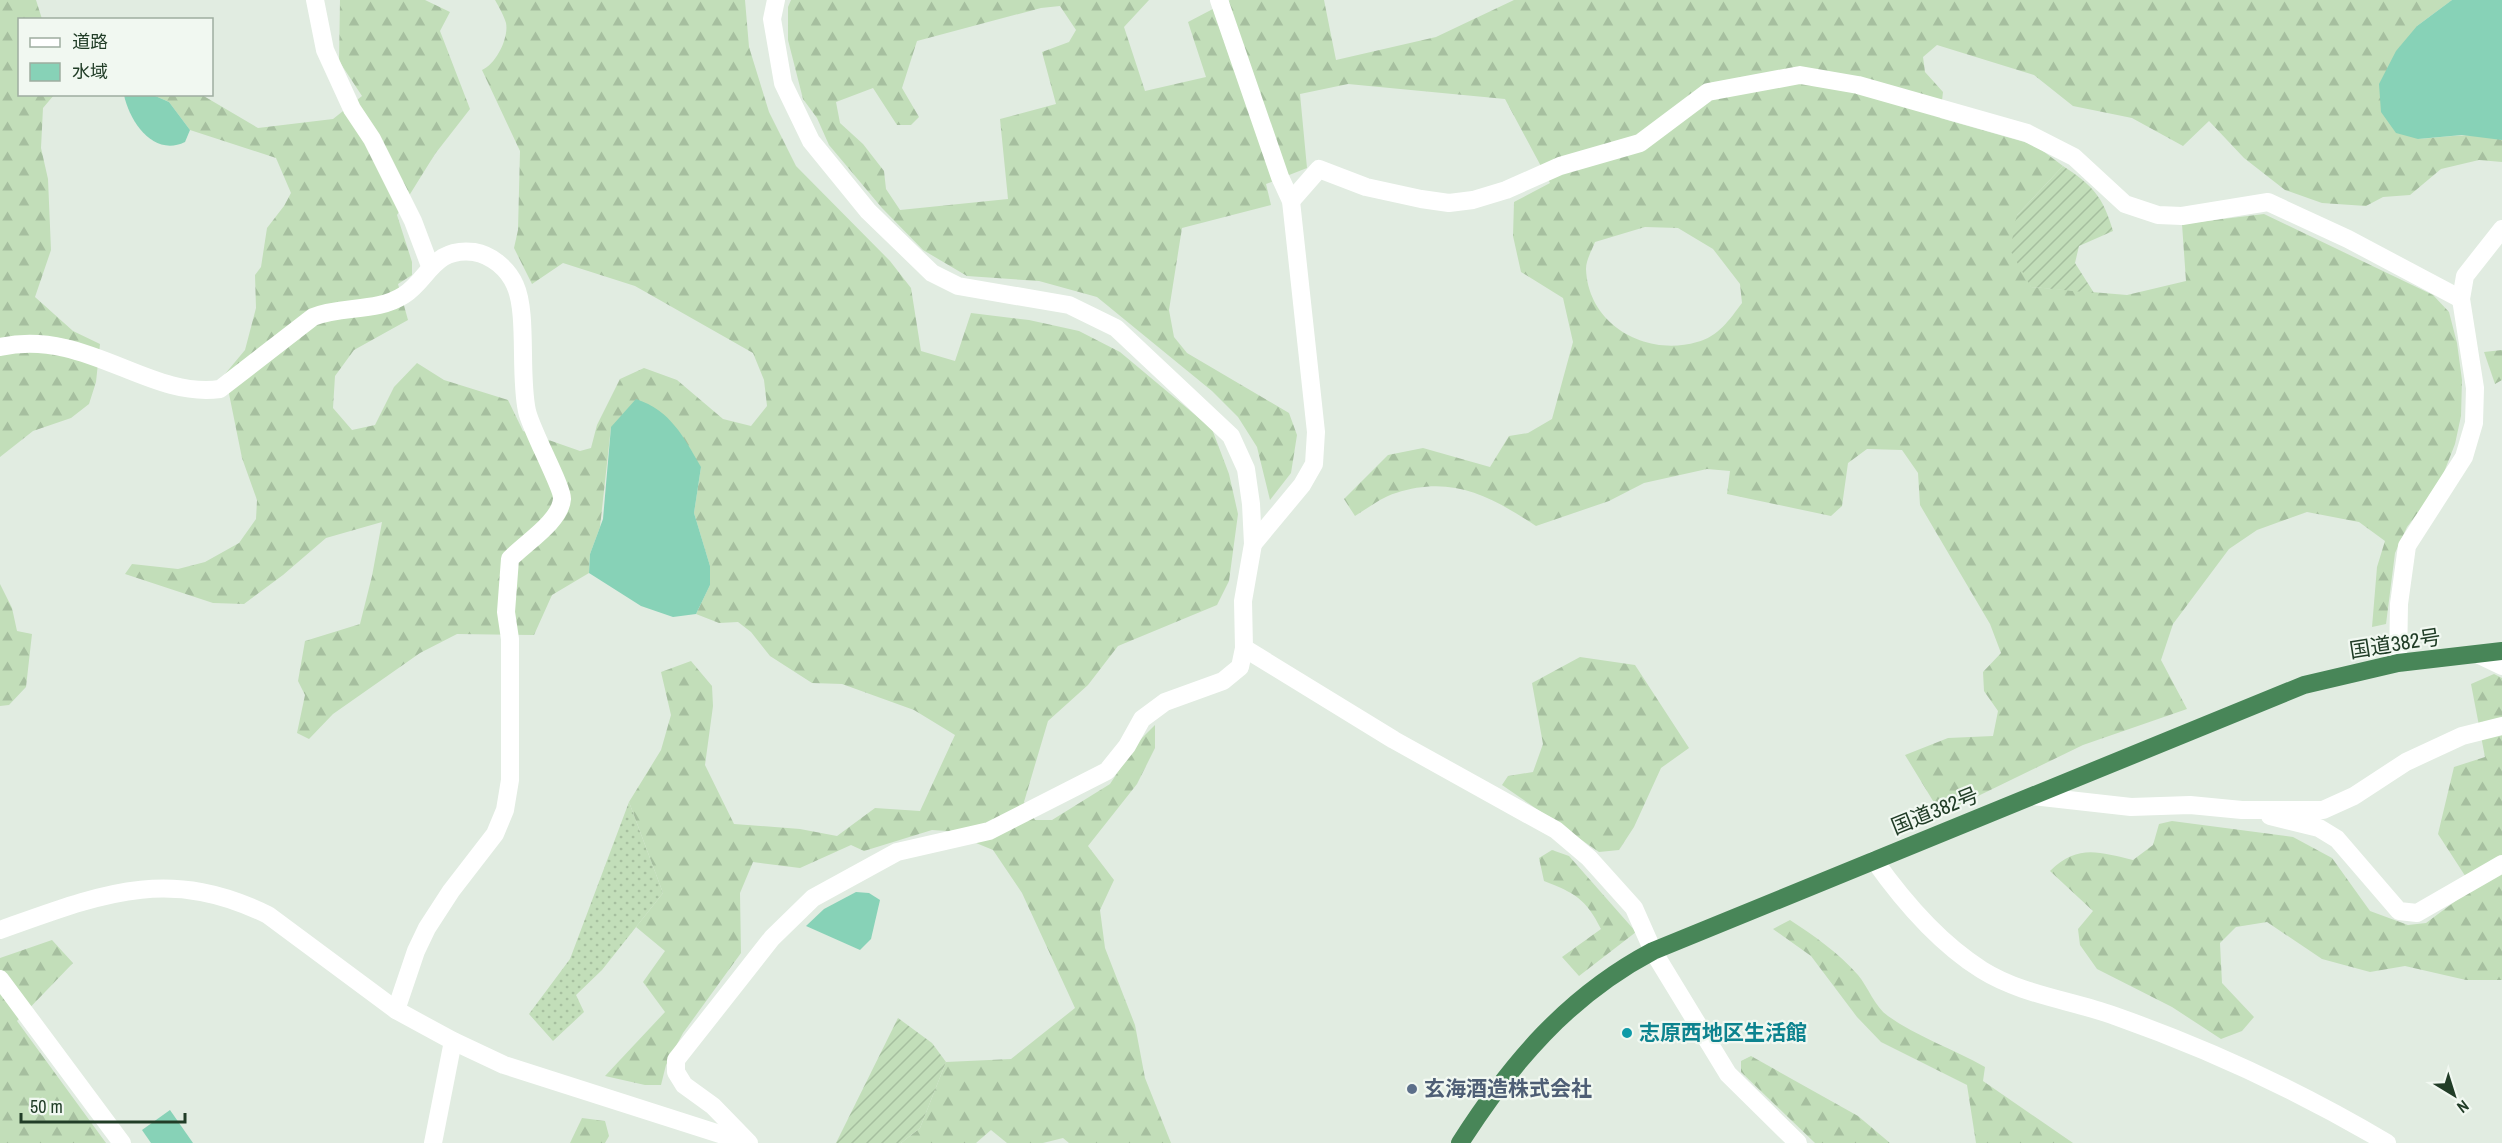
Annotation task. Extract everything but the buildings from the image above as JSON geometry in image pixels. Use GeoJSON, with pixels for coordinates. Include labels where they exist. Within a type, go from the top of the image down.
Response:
{"type":"FeatureCollection","features":[{"type":"Feature","properties":{"kind":"highway","name":"国道382号"},"geometry":{"type":"LineString","coordinates":[[1460,1143],[1536,1040],[1570,1007],[1615,972],[1653,951],[2304,685],[2398,663],[2502,651]]}},
{"type":"Feature","properties":{"kind":"street"},"geometry":{"type":"LineString","coordinates":[[315,0],[325,50],[352,109],[372,139],[413,221],[430,266]]}},
{"type":"Feature","properties":{"kind":"street"},"geometry":{"type":"LineString","coordinates":[[748,1143],[713,1106],[684,1085],[676,1072],[676,1060],[772,938],[813,898],[897,852],[988,831],[1107,771],[1127,747],[1142,719],[1165,702],[1223,681],[1240,667],[1244,648],[1243,601],[1253,544],[1246,469],[1232,436],[1116,328],[1069,305],[989,292],[950,282],[932,273],[868,211],[811,141],[792,104],[776,52],[772,19],[776,0]]}},
{"type":"Feature","properties":{"kind":"street"},"geometry":{"type":"LineString","coordinates":[[1219,0],[1280,177],[1291,201],[1316,432],[1314,464],[1302,485],[1253,544]]}},
{"type":"Feature","properties":{"kind":"street"},"geometry":{"type":"LineString","coordinates":[[1291,201],[1319,169],[1366,187],[1421,199],[1449,203],[1473,200],[1506,190],[1560,166],[1640,143],[1708,92],[1800,75],[1858,86],[2027,133],[2074,157],[2125,204],[2158,215],[2182,216],[2268,202],[2348,239],[2461,298]]}},
{"type":"Feature","properties":{"kind":"street"},"geometry":{"type":"LineString","coordinates":[[2398,663],[2399,604],[2407,546],[2464,457],[2474,423],[2475,388],[2461,298],[2465,276],[2502,229]]}},
{"type":"Feature","properties":{"kind":"street"},"geometry":{"type":"LineString","coordinates":[[0,347],[18,343],[53,344],[99,356],[170,385],[206,391],[220,389],[313,317],[328,311],[380,306],[406,294],[430,266],[453,254],[474,252],[491,257],[506,270],[516,286],[521,314],[521,370],[527,412],[562,496],[560,513],[510,559],[506,612],[510,639],[510,780],[505,810],[495,834],[451,891],[428,928],[416,951],[396,1010]]}},
{"type":"Feature","properties":{"kind":"street"},"geometry":{"type":"LineString","coordinates":[[1244,648],[1394,740],[1556,830],[1589,858],[1634,908],[1653,951],[1728,1074],[1798,1143]]}},
{"type":"Feature","properties":{"kind":"street"},"geometry":{"type":"LineString","coordinates":[[2479,655],[2502,666]]}},
{"type":"Feature","properties":{"kind":"street"},"geometry":{"type":"LineString","coordinates":[[2033,796],[2132,807],[2190,805],[2242,810],[2323,810],[2354,796],[2406,762],[2462,736],[2502,726]]}},
{"type":"Feature","properties":{"kind":"street"},"geometry":{"type":"LineString","coordinates":[[2242,810],[2319,828],[2337,839],[2399,911],[2417,913],[2502,864]]}},
{"type":"Feature","properties":{"kind":"street"},"geometry":{"type":"LineString","coordinates":[[1874,860],[1893,887],[1954,952],[2010,985],[2115,1016],[2241,1066],[2328,1107],[2387,1143]]}},
{"type":"Feature","properties":{"kind":"street"},"geometry":{"type":"LineString","coordinates":[[0,930],[97,897],[127,890],[160,887],[189,889],[245,903],[268,915],[396,1010],[453,1041],[504,1065],[748,1143]]}},
{"type":"Feature","properties":{"kind":"street"},"geometry":{"type":"LineString","coordinates":[[0,979],[122,1143]]}},
{"type":"Feature","properties":{"kind":"street"},"geometry":{"type":"LineString","coordinates":[[433,1143],[453,1041]]}},
{"type":"Feature","properties":{"kind":"green space"},"geometry":{"type":"Polygon","coordinates":[[[0,0],[36,0],[42,18],[18,18],[18,96],[53,96],[43,108],[41,148],[48,179],[51,250],[35,297],[73,331],[100,344],[96,382],[89,404],[71,418],[33,431],[0,457],[0,0]]]}},
{"type":"Feature","properties":{"kind":"green space"},"geometry":{"type":"Polygon","coordinates":[[[340,0],[425,0],[450,12],[440,31],[470,109],[435,154],[397,215],[412,262],[412,275],[398,284],[408,320],[354,350],[335,376],[333,408],[352,430],[375,425],[394,387],[417,363],[444,380],[508,400],[523,431],[580,451],[591,448],[597,425],[620,379],[644,368],[677,380],[723,419],[751,426],[767,406],[764,380],[753,353],[635,286],[563,263],[532,284],[514,248],[518,230],[520,151],[482,70],[497,56],[505,36],[506,23],[495,0],[745,0],[749,47],[769,112],[796,166],[890,261],[911,288],[921,351],[955,361],[971,313],[1029,320],[1079,331],[1120,352],[1212,429],[1229,474],[1238,514],[1229,581],[1217,605],[1118,646],[1088,685],[1048,721],[1024,802],[1035,820],[1052,820],[1110,784],[1137,743],[1155,725],[1155,748],[1137,784],[1088,846],[1114,880],[1100,910],[1105,948],[1135,1025],[1145,1078],[1171,1143],[1069,1143],[1063,1138],[1043,1143],[1007,1143],[991,1130],[976,1143],[901,1143],[920,1128],[946,1062],[1011,1059],[1075,1008],[1022,893],[993,850],[947,831],[932,830],[864,851],[851,845],[800,868],[753,862],[740,893],[741,953],[683,1033],[666,1065],[661,1085],[645,1085],[605,1076],[665,1012],[643,982],[665,951],[636,927],[663,893],[629,802],[661,750],[671,715],[661,672],[691,661],[712,686],[713,706],[705,765],[734,824],[800,829],[837,836],[875,808],[920,811],[955,735],[914,710],[842,684],[812,683],[770,656],[751,632],[738,622],[719,623],[696,614],[710,585],[710,566],[694,513],[701,467],[611,427],[600,527],[590,554],[589,573],[552,595],[534,635],[457,634],[420,653],[333,714],[309,739],[297,733],[305,695],[298,681],[305,641],[360,624],[382,522],[326,538],[283,575],[244,604],[213,603],[125,574],[132,564],[178,569],[205,562],[239,543],[256,519],[257,500],[242,458],[225,374],[245,350],[256,308],[255,275],[261,267],[267,228],[291,193],[276,158],[190,130],[169,102],[155,96],[204,96],[258,128],[333,119],[362,96],[339,61],[340,0]]]}},
{"type":"Feature","properties":{"kind":"green space"},"geometry":{"type":"Polygon","coordinates":[[[791,0],[1149,0],[1124,27],[1145,91],[1206,77],[1188,22],[1230,0],[1324,0],[1336,60],[1436,37],[1514,0],[2452,0],[2417,26],[2418,139],[2471,135],[2492,137],[2502,140],[2502,162],[2479,160],[2441,169],[2410,195],[2383,197],[2366,206],[2322,203],[2285,190],[2244,158],[2209,121],[2183,146],[2132,118],[2073,106],[2034,75],[1937,45],[1923,57],[1925,72],[1943,92],[1940,118],[2035,145],[2063,166],[2017,215],[2031,287],[2127,295],[2186,281],[2182,224],[2264,214],[2433,295],[2449,312],[2457,343],[2462,380],[2461,416],[2455,444],[2439,485],[2407,527],[2395,553],[2386,624],[2372,627],[2377,567],[2385,541],[2359,522],[2307,512],[2257,530],[2229,549],[2173,624],[2161,660],[2187,709],[2083,745],[1941,814],[1905,755],[1948,738],[1993,736],[1998,711],[1984,691],[1983,672],[2001,653],[1990,624],[1920,505],[1918,473],[1902,450],[1867,449],[1848,463],[1842,506],[1831,516],[1727,494],[1730,471],[1707,469],[1644,483],[1609,501],[1536,526],[1486,498],[1453,488],[1435,486],[1396,493],[1355,516],[1344,499],[1388,455],[1423,448],[1490,467],[1509,436],[1528,433],[1552,419],[1573,342],[1563,298],[1521,272],[1513,236],[1514,202],[1550,183],[1505,99],[1348,84],[1300,94],[1307,168],[1266,184],[1271,205],[1182,228],[1169,310],[1174,337],[1187,353],[1289,413],[1297,435],[1291,473],[1270,500],[1257,447],[1238,417],[1212,391],[1097,297],[1039,281],[967,276],[923,250],[882,208],[829,145],[817,118],[803,99],[788,40],[788,7],[791,0]],[[1060,6],[1041,8],[917,41],[902,88],[919,117],[911,125],[897,125],[873,88],[836,102],[840,123],[863,144],[884,171],[886,189],[900,210],[1008,199],[1000,119],[1056,104],[1042,52],[1069,42],[1076,30],[1060,6]],[[1645,227],[1595,242],[1586,269],[1589,289],[1597,306],[1609,321],[1623,332],[1640,340],[1658,345],[1678,345],[1704,340],[1723,327],[1742,303],[1740,284],[1713,249],[1678,228],[1645,227]]]}},
{"type":"Feature","properties":{"kind":"green space"},"geometry":{"type":"Polygon","coordinates":[[[2063,166],[2082,179],[2095,192],[2105,209],[2113,231],[2079,246],[2075,263],[2094,293],[2031,287],[2010,250],[2017,215],[2063,166]]]}},
{"type":"Feature","properties":{"kind":"green space"},"geometry":{"type":"Polygon","coordinates":[[[2502,350],[2502,380],[2495,384],[2484,352],[2502,350]]]}},
{"type":"Feature","properties":{"kind":"green space"},"geometry":{"type":"Polygon","coordinates":[[[0,584],[12,608],[17,631],[32,634],[26,687],[9,705],[0,706],[0,584]]]}},
{"type":"Feature","properties":{"kind":"green space"},"geometry":{"type":"Polygon","coordinates":[[[1580,657],[1635,665],[1689,748],[1661,768],[1634,827],[1619,850],[1599,852],[1502,785],[1508,776],[1533,772],[1543,744],[1532,683],[1580,657]]]}},
{"type":"Feature","properties":{"kind":"green space"},"geometry":{"type":"Polygon","coordinates":[[[2494,674],[2502,678],[2502,980],[2466,980],[2405,966],[2370,972],[2322,959],[2267,922],[2236,927],[2220,943],[2222,983],[2254,1017],[2242,1031],[2221,1039],[2172,1007],[2097,969],[2080,945],[2078,929],[2093,911],[2050,871],[2070,857],[2089,852],[2133,860],[2153,845],[2159,824],[2172,821],[2293,837],[2332,858],[2370,911],[2408,925],[2426,923],[2473,888],[2438,834],[2454,767],[2485,757],[2471,684],[2494,674]]]}},
{"type":"Feature","properties":{"kind":"green space"},"geometry":{"type":"Polygon","coordinates":[[[629,802],[663,893],[602,970],[576,995],[584,1012],[553,1041],[529,1014],[570,959],[629,802]]]}},
{"type":"Feature","properties":{"kind":"green space"},"geometry":{"type":"Polygon","coordinates":[[[1552,850],[1569,856],[1636,932],[1579,976],[1562,957],[1601,929],[1585,904],[1578,898],[1544,881],[1539,858],[1552,850]]]}},
{"type":"Feature","properties":{"kind":"green space"},"geometry":{"type":"Polygon","coordinates":[[[1790,920],[1842,959],[1862,980],[1879,1007],[1888,1016],[1985,1067],[1983,1081],[2073,1143],[1976,1143],[1967,1085],[1881,1042],[1857,1017],[1811,956],[1773,929],[1790,920]]]}},
{"type":"Feature","properties":{"kind":"green space"},"geometry":{"type":"Polygon","coordinates":[[[52,940],[73,963],[17,1021],[106,1143],[0,1143],[0,958],[52,940]]]}},
{"type":"Feature","properties":{"kind":"green space"},"geometry":{"type":"Polygon","coordinates":[[[898,1018],[932,1043],[946,1062],[920,1128],[901,1143],[836,1143],[898,1018]]]}},
{"type":"Feature","properties":{"kind":"green space"},"geometry":{"type":"Polygon","coordinates":[[[1751,1056],[1858,1116],[1890,1143],[1815,1143],[1741,1072],[1741,1061],[1751,1056]]]}},
{"type":"Feature","properties":{"kind":"green space"},"geometry":{"type":"Polygon","coordinates":[[[582,1118],[605,1121],[609,1136],[605,1143],[570,1143],[582,1118]]]}},
{"type":"Feature","properties":{"kind":"water"},"geometry":{"type":"Polygon","coordinates":[[[2452,0],[2502,0],[2502,140],[2462,135],[2418,139],[2396,133],[2381,112],[2379,84],[2396,51],[2417,26],[2452,0]]]}},
{"type":"Feature","properties":{"kind":"water"},"geometry":{"type":"Polygon","coordinates":[[[124,96],[155,96],[169,102],[190,130],[185,142],[163,145],[154,141],[138,126],[124,96]]]}},
{"type":"Feature","properties":{"kind":"water"},"geometry":{"type":"Polygon","coordinates":[[[636,399],[658,410],[675,426],[701,467],[694,513],[710,566],[710,585],[696,614],[673,617],[641,606],[589,573],[590,554],[603,519],[611,427],[636,399]]]}},
{"type":"Feature","properties":{"kind":"water"},"geometry":{"type":"Polygon","coordinates":[[[856,892],[869,893],[880,900],[871,939],[860,950],[806,926],[824,909],[856,892]]]}},
{"type":"Feature","properties":{"kind":"water"},"geometry":{"type":"Polygon","coordinates":[[[170,1110],[193,1143],[151,1143],[142,1130],[170,1110]]]}},
{"type":"Feature","properties":{"kind":"place","name":"志原西地区生活館"},"geometry":{"type":"Point","coordinates":[1627,1033]}},
{"type":"Feature","properties":{"kind":"place","name":"玄海酒造株式会社"},"geometry":{"type":"Point","coordinates":[1412,1089]}}]}
